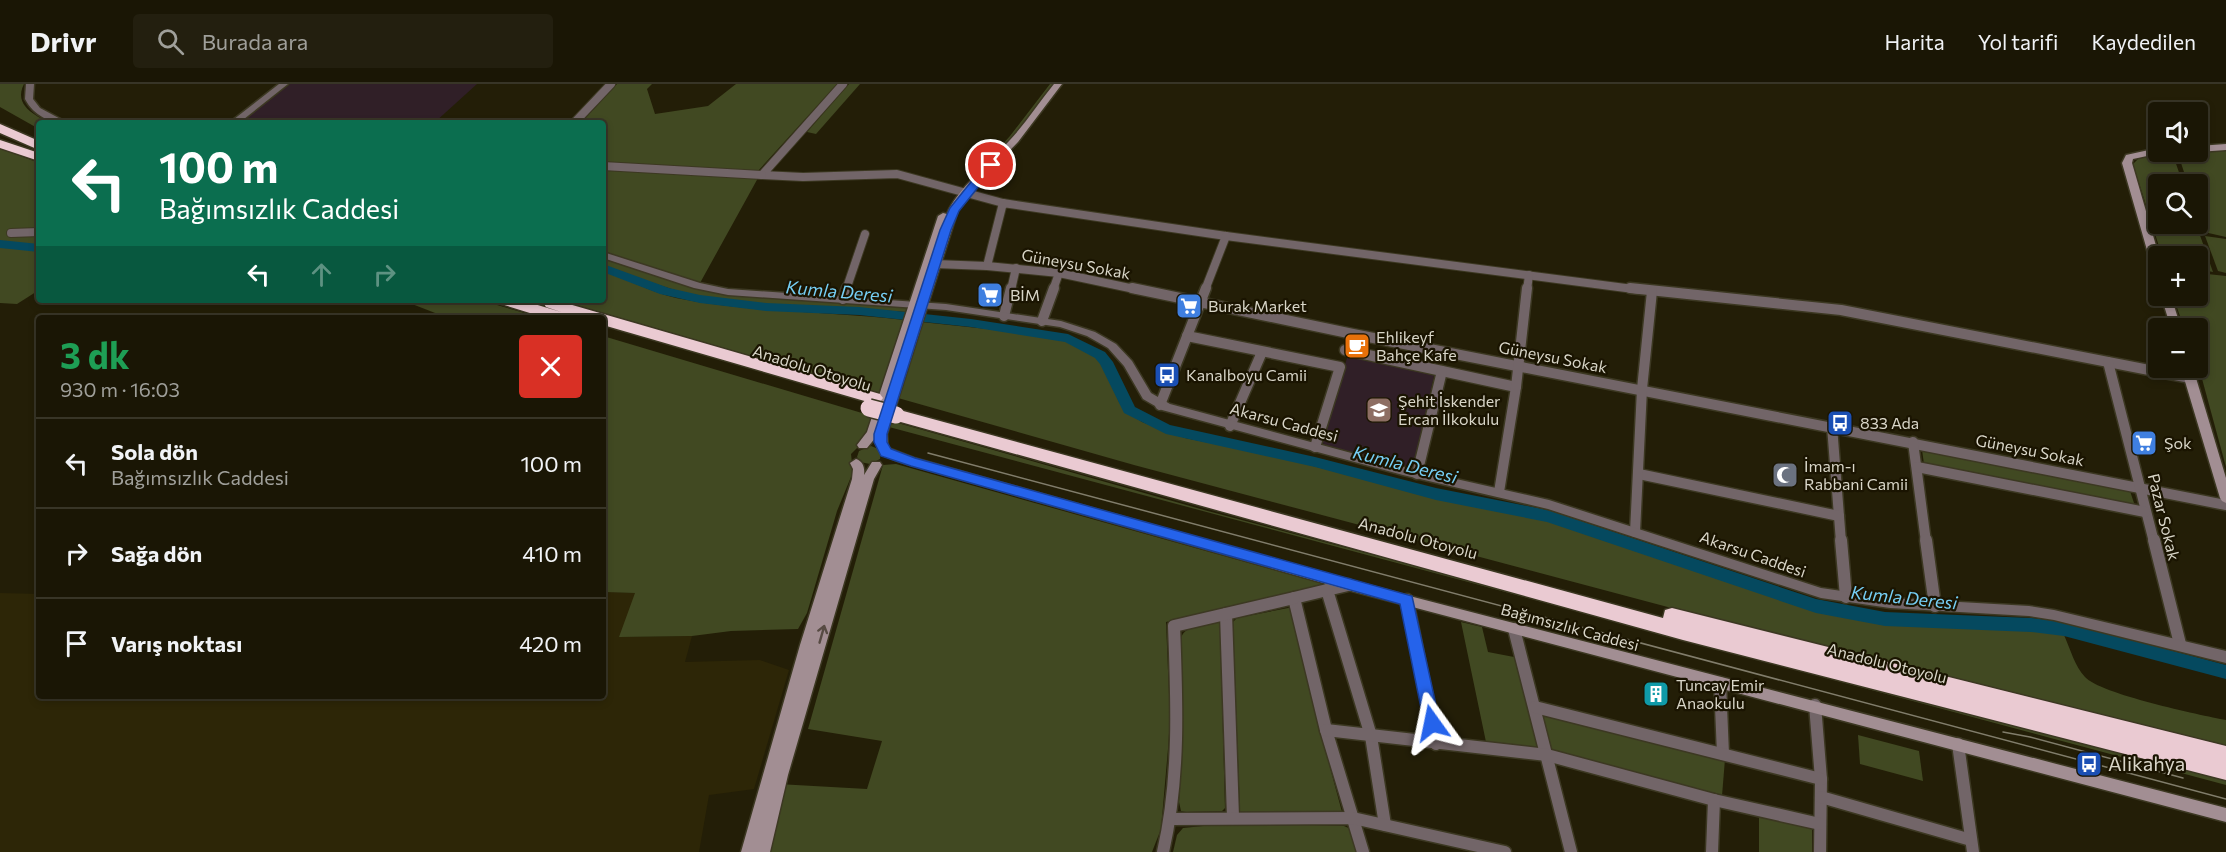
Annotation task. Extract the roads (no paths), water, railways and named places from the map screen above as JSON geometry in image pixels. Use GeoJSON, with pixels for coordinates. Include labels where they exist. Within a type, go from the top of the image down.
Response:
{"type":"FeatureCollection","features":[{"type":"Feature","properties":{"kind":"highway"},"geometry":{"type":"LineString","coordinates":[[0,119],[36,135]]}},
{"type":"Feature","properties":{"kind":"highway"},"geometry":{"type":"LineString","coordinates":[[0,128],[36,145]]}},
{"type":"Feature","properties":{"kind":"highway"},"geometry":{"type":"LineString","coordinates":[[0,144],[36,156]]}},
{"type":"Feature","properties":{"kind":"highway"},"geometry":{"type":"LineString","coordinates":[[514,303],[553,315]]}},
{"type":"Feature","properties":{"kind":"highway"},"geometry":{"type":"LineString","coordinates":[[547,303],[586,315]]}},
{"type":"Feature","properties":{"kind":"highway","name":"Anadolu Otoyolu"},"geometry":{"type":"LineString","coordinates":[[606,321],[871,403]]}},
{"type":"Feature","properties":{"kind":"highway","name":"Anadolu Otoyolu"},"geometry":{"type":"LineString","coordinates":[[606,331],[1686,620],[2226,756]]}},
{"type":"Feature","properties":{"kind":"highway","name":"Anadolu Otoyolu"},"geometry":{"type":"LineString","coordinates":[[898,410],[1683,632],[2226,770]]}},
{"type":"Feature","properties":{"kind":"main road"},"geometry":{"type":"LineString","coordinates":[[917,304],[935,264],[953,210],[963,192],[1048,84]]}},
{"type":"Feature","properties":{"kind":"main road"},"geometry":{"type":"LineString","coordinates":[[749,852],[770,797],[868,479],[882,457],[881,434],[936,231],[947,207],[1015,140],[1058,84]]}},
{"type":"Feature","properties":{"kind":"main road"},"geometry":{"type":"LineString","coordinates":[[2208,148],[2226,147]]}},
{"type":"Feature","properties":{"kind":"main road"},"geometry":{"type":"LineString","coordinates":[[2148,153],[2128,157],[2127,163],[2151,246]]}},
{"type":"Feature","properties":{"kind":"main road"},"geometry":{"type":"LineString","coordinates":[[762,852],[770,797],[858,479],[859,469],[854,452],[872,433],[903,349]]}},
{"type":"Feature","properties":{"kind":"main road"},"geometry":{"type":"LineString","coordinates":[[2190,378],[2226,498]]}},
{"type":"Feature","properties":{"kind":"main road"},"geometry":{"type":"LineString","coordinates":[[863,445],[872,443],[882,457]]}},
{"type":"Feature","properties":{"kind":"main road"},"geometry":{"type":"LineString","coordinates":[[856,463],[864,466],[882,457]]}},
{"type":"Feature","properties":{"kind":"main road","name":"Bağımsızlık Caddesi"},"geometry":{"type":"LineString","coordinates":[[882,457],[909,461],[1348,585],[1720,683],[1815,705],[2226,815]]}},
{"type":"Feature","properties":{"kind":"street"},"geometry":{"type":"LineString","coordinates":[[30,84],[27,93],[30,104],[57,120]]}},
{"type":"Feature","properties":{"kind":"street"},"geometry":{"type":"LineString","coordinates":[[237,120],[284,84]]}},
{"type":"Feature","properties":{"kind":"street"},"geometry":{"type":"LineString","coordinates":[[577,120],[611,84]]}},
{"type":"Feature","properties":{"kind":"street"},"geometry":{"type":"LineString","coordinates":[[762,175],[843,84]]}},
{"type":"Feature","properties":{"kind":"street"},"geometry":{"type":"LineString","coordinates":[[606,166],[803,177],[897,174],[1003,203],[1226,236],[1652,291],[1841,310],[2108,362],[2148,367]]}},
{"type":"Feature","properties":{"kind":"street"},"geometry":{"type":"LineString","coordinates":[[987,266],[1003,203]]}},
{"type":"Feature","properties":{"kind":"street"},"geometry":{"type":"LineString","coordinates":[[11,233],[36,232]]}},
{"type":"Feature","properties":{"kind":"street"},"geometry":{"type":"LineString","coordinates":[[843,299],[866,234]]}},
{"type":"Feature","properties":{"kind":"street"},"geometry":{"type":"LineString","coordinates":[[1160,405],[1226,236]]}},
{"type":"Feature","properties":{"kind":"street","name":"Akarsu Caddesi"},"geometry":{"type":"LineString","coordinates":[[606,256],[712,289],[917,304],[1042,321],[1085,332],[1112,346],[1128,364],[1147,396],[1160,405],[1230,426],[1549,505],[1796,587],[1846,597],[1935,606],[2029,611],[2054,615],[2226,657]]}},
{"type":"Feature","properties":{"kind":"street","name":"Güneysu Sokak"},"geometry":{"type":"LineString","coordinates":[[935,264],[1016,268],[1059,273],[1349,333],[2226,505]]}},
{"type":"Feature","properties":{"kind":"street"},"geometry":{"type":"LineString","coordinates":[[1004,316],[1016,268]]}},
{"type":"Feature","properties":{"kind":"street"},"geometry":{"type":"LineString","coordinates":[[1042,321],[1059,273]]}},
{"type":"Feature","properties":{"kind":"street"},"geometry":{"type":"LineString","coordinates":[[1499,492],[1519,366],[1529,275]]}},
{"type":"Feature","properties":{"kind":"street"},"geometry":{"type":"LineString","coordinates":[[1635,532],[1642,389],[1652,291]]}},
{"type":"Feature","properties":{"kind":"street"},"geometry":{"type":"LineString","coordinates":[[1315,447],[1349,333]]}},
{"type":"Feature","properties":{"kind":"street"},"geometry":{"type":"LineString","coordinates":[[1187,336],[1340,367]]}},
{"type":"Feature","properties":{"kind":"street"},"geometry":{"type":"LineString","coordinates":[[1345,350],[1516,387]]}},
{"type":"Feature","properties":{"kind":"street"},"geometry":{"type":"LineString","coordinates":[[1230,426],[1262,352]]}},
{"type":"Feature","properties":{"kind":"street","name":"Pazar Sokak"},"geometry":{"type":"LineString","coordinates":[[2108,362],[2180,644]]}},
{"type":"Feature","properties":{"kind":"street"},"geometry":{"type":"LineString","coordinates":[[1417,474],[1442,371]]}},
{"type":"Feature","properties":{"kind":"street"},"geometry":{"type":"LineString","coordinates":[[1832,426],[1846,597]]}},
{"type":"Feature","properties":{"kind":"street"},"geometry":{"type":"LineString","coordinates":[[1913,442],[1935,606]]}},
{"type":"Feature","properties":{"kind":"street"},"geometry":{"type":"LineString","coordinates":[[1917,467],[2145,512]]}},
{"type":"Feature","properties":{"kind":"street"},"geometry":{"type":"LineString","coordinates":[[1639,474],[1839,516]]}},
{"type":"Feature","properties":{"kind":"street"},"geometry":{"type":"LineString","coordinates":[[1163,852],[1171,819],[1176,704],[1174,626],[1348,585]]}},
{"type":"Feature","properties":{"kind":"street"},"geometry":{"type":"LineString","coordinates":[[1328,590],[1371,736],[1385,825]]}},
{"type":"Feature","properties":{"kind":"street"},"geometry":{"type":"LineString","coordinates":[[1294,598],[1326,730],[1363,844],[1363,852]]}},
{"type":"Feature","properties":{"kind":"street"},"geometry":{"type":"LineString","coordinates":[[1407,600],[1436,744]]}},
{"type":"Feature","properties":{"kind":"street"},"geometry":{"type":"LineString","coordinates":[[1226,614],[1233,817]]}},
{"type":"Feature","properties":{"kind":"street"},"geometry":{"type":"LineString","coordinates":[[1514,629],[1536,707],[1571,852]]}},
{"type":"Feature","properties":{"kind":"street"},"geometry":{"type":"LineString","coordinates":[[1720,683],[1723,754]]}},
{"type":"Feature","properties":{"kind":"street"},"geometry":{"type":"LineString","coordinates":[[1815,705],[1821,779],[1820,852]]}},
{"type":"Feature","properties":{"kind":"street"},"geometry":{"type":"LineString","coordinates":[[1536,707],[1821,779]]}},
{"type":"Feature","properties":{"kind":"street"},"geometry":{"type":"LineString","coordinates":[[1326,730],[1547,755],[1714,800],[1820,824]]}},
{"type":"Feature","properties":{"kind":"street"},"geometry":{"type":"LineString","coordinates":[[1821,797],[1972,846],[1958,744]]}},
{"type":"Feature","properties":{"kind":"street"},"geometry":{"type":"LineString","coordinates":[[1712,852],[1714,800]]}},
{"type":"Feature","properties":{"kind":"street"},"geometry":{"type":"LineString","coordinates":[[1171,819],[1353,818],[1505,852]]}},
{"type":"Feature","properties":{"kind":"waterway","name":"Kumla Deresi"},"geometry":{"type":"LineString","coordinates":[[0,244],[36,248]]}},
{"type":"Feature","properties":{"kind":"waterway","name":"Kumla Deresi"},"geometry":{"type":"LineString","coordinates":[[606,269],[665,291],[700,299],[766,307],[859,311],[971,323],[1068,338],[1100,355],[1106,362],[1129,410],[1166,429],[1315,462],[1436,494],[1548,516],[1816,606],[1885,619],[2031,625],[2064,629],[2226,672]]}},
{"type":"Feature","properties":{"kind":"tram line"},"geometry":{"type":"LineString","coordinates":[[928,453],[2226,799]]}},
{"type":"Feature","properties":{"kind":"tram line"},"geometry":{"type":"LineString","coordinates":[[2003,732],[2030,737],[2183,778]]}},
{"type":"Feature","properties":{"kind":"place","name":"BİM"},"geometry":{"type":"Point","coordinates":[990,295]}},
{"type":"Feature","properties":{"kind":"place","name":"Burak Market"},"geometry":{"type":"Point","coordinates":[1189,306]}},
{"type":"Feature","properties":{"kind":"place","name":"Ehlikeyf Bahçe Kafe"},"geometry":{"type":"Point","coordinates":[1357,346]}},
{"type":"Feature","properties":{"kind":"place","name":"Kanalboyu Camii"},"geometry":{"type":"Point","coordinates":[1167,375]}},
{"type":"Feature","properties":{"kind":"place","name":"Şehit İskender Ercan İlkokulu"},"geometry":{"type":"Point","coordinates":[1379,410]}},
{"type":"Feature","properties":{"kind":"place","name":"833 Ada"},"geometry":{"type":"Point","coordinates":[1840,423]}},
{"type":"Feature","properties":{"kind":"place","name":"Şok"},"geometry":{"type":"Point","coordinates":[2144,443]}},
{"type":"Feature","properties":{"kind":"place","name":"İmam-ı Rabbani Camii"},"geometry":{"type":"Point","coordinates":[1785,475]}},
{"type":"Feature","properties":{"kind":"place","name":"Tuncay Emir Anaokulu"},"geometry":{"type":"Point","coordinates":[1656,694]}},
{"type":"Feature","properties":{"kind":"place","name":"Alikahya"},"geometry":{"type":"Point","coordinates":[2089,764]}}]}
